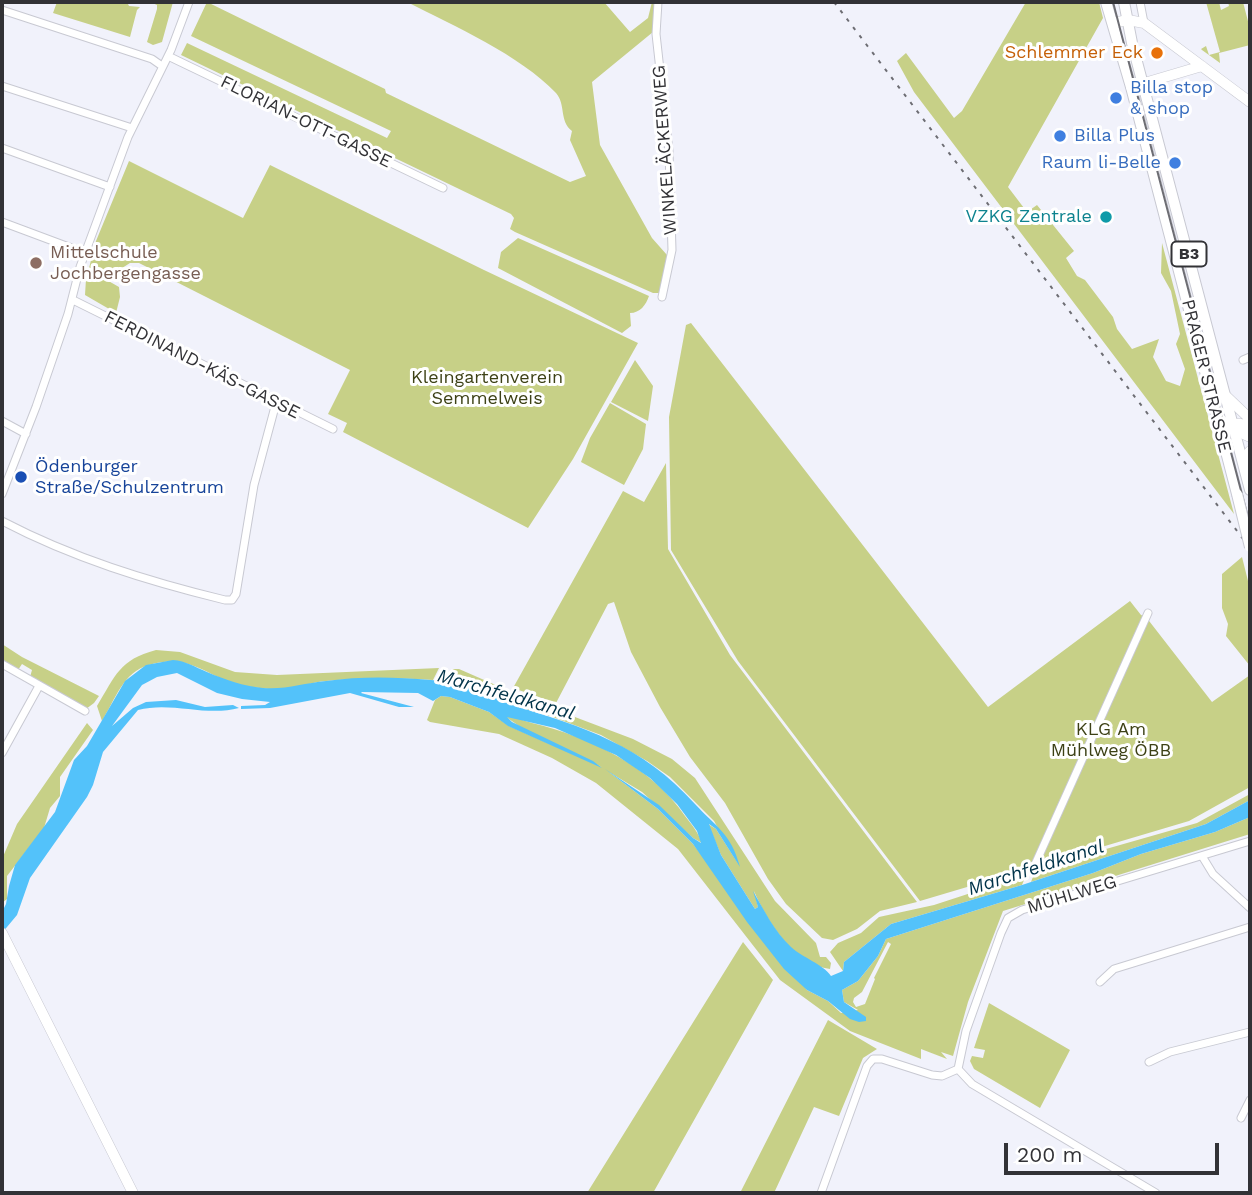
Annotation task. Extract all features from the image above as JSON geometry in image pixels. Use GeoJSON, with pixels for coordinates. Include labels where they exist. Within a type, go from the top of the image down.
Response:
{"type":"FeatureCollection","features":[{"type":"Feature","properties":{"kind":"main road","name":"PRAGER STRASSE"},"geometry":{"type":"LineString","coordinates":[[1106,2],[1137,86],[1227,397],[1231,427],[1250,490]]}},
{"type":"Feature","properties":{"kind":"main road","name":"PRAGER STRASSE"},"geometry":{"type":"LineString","coordinates":[[1124,2],[1137,86],[1213,407],[1250,547]]}},
{"type":"Feature","properties":{"kind":"street"},"geometry":{"type":"LineString","coordinates":[[2,494],[26,434],[73,300],[85,253],[132,128],[168,56],[189,2]]}},
{"type":"Feature","properties":{"kind":"street","name":"WINKELÄCKERWEG"},"geometry":{"type":"LineString","coordinates":[[658,2],[656,34],[669,151],[672,250],[662,297]]}},
{"type":"Feature","properties":{"kind":"street"},"geometry":{"type":"LineString","coordinates":[[1140,2],[1144,23]]}},
{"type":"Feature","properties":{"kind":"street"},"geometry":{"type":"LineString","coordinates":[[2,10],[152,59],[162,66]]}},
{"type":"Feature","properties":{"kind":"street"},"geometry":{"type":"LineString","coordinates":[[1113,23],[1128,20],[1144,23],[1250,102]]}},
{"type":"Feature","properties":{"kind":"street","name":"FLORIAN-OTT-GASSE"},"geometry":{"type":"LineString","coordinates":[[168,56],[443,188]]}},
{"type":"Feature","properties":{"kind":"street"},"geometry":{"type":"LineString","coordinates":[[1137,86],[1202,66]]}},
{"type":"Feature","properties":{"kind":"street"},"geometry":{"type":"LineString","coordinates":[[2,86],[132,128]]}},
{"type":"Feature","properties":{"kind":"street"},"geometry":{"type":"LineString","coordinates":[[2,148],[110,187]]}},
{"type":"Feature","properties":{"kind":"street"},"geometry":{"type":"LineString","coordinates":[[2,222],[85,253]]}},
{"type":"Feature","properties":{"kind":"street","name":"FERDINAND-KÄS-GASSE"},"geometry":{"type":"LineString","coordinates":[[73,300],[332,429]]}},
{"type":"Feature","properties":{"kind":"street"},"geometry":{"type":"LineString","coordinates":[[1227,397],[1250,419]]}},
{"type":"Feature","properties":{"kind":"street"},"geometry":{"type":"LineString","coordinates":[[2,521],[82,559],[157,584],[232,600],[236,594],[254,485],[276,403]]}},
{"type":"Feature","properties":{"kind":"street"},"geometry":{"type":"LineString","coordinates":[[1213,407],[1219,419],[1250,437]]}},
{"type":"Feature","properties":{"kind":"street"},"geometry":{"type":"LineString","coordinates":[[2,421],[26,434]]}},
{"type":"Feature","properties":{"kind":"street"},"geometry":{"type":"LineString","coordinates":[[1222,442],[1231,427],[1240,423],[1250,427]]}},
{"type":"Feature","properties":{"kind":"street"},"geometry":{"type":"LineString","coordinates":[[1246,471],[1245,461],[1250,451]]}},
{"type":"Feature","properties":{"kind":"street"},"geometry":{"type":"LineString","coordinates":[[1033,869],[1148,613]]}},
{"type":"Feature","properties":{"kind":"street"},"geometry":{"type":"LineString","coordinates":[[2,664],[85,710]]}},
{"type":"Feature","properties":{"kind":"street"},"geometry":{"type":"LineString","coordinates":[[2,753],[39,686]]}},
{"type":"Feature","properties":{"kind":"street","name":"MÜHLWEG"},"geometry":{"type":"LineString","coordinates":[[958,1069],[978,994],[1008,918],[1022,910],[1250,841]]}},
{"type":"Feature","properties":{"kind":"street"},"geometry":{"type":"LineString","coordinates":[[1202,856],[1213,874],[1250,908]]}},
{"type":"Feature","properties":{"kind":"street"},"geometry":{"type":"LineString","coordinates":[[1100,982],[1114,968],[1250,926]]}},
{"type":"Feature","properties":{"kind":"street"},"geometry":{"type":"LineString","coordinates":[[2,933],[133,1193]]}},
{"type":"Feature","properties":{"kind":"street"},"geometry":{"type":"LineString","coordinates":[[1149,1062],[1170,1052],[1250,1032]]}},
{"type":"Feature","properties":{"kind":"street"},"geometry":{"type":"LineString","coordinates":[[821,1193],[867,1066],[873,1059],[882,1059],[942,1076],[958,1069],[972,1084],[1156,1193]]}},
{"type":"Feature","properties":{"kind":"street"},"geometry":{"type":"LineString","coordinates":[[1241,1118],[1250,1100]]}},
{"type":"Feature","properties":{"kind":"green space"},"geometry":{"type":"Polygon","coordinates":[[[57,2],[127,2],[129,6],[140,7],[130,37],[53,13],[57,2]]]}},
{"type":"Feature","properties":{"kind":"green space"},"geometry":{"type":"Polygon","coordinates":[[[150,2],[173,2],[162,42],[153,45],[147,42],[157,5],[150,2]]]}},
{"type":"Feature","properties":{"kind":"green space"},"geometry":{"type":"Polygon","coordinates":[[[207,2],[570,182],[586,176],[570,140],[572,131],[565,122],[561,102],[556,93],[505,54],[407,2],[604,2],[630,32],[648,18],[652,2],[656,2],[653,32],[592,82],[600,145],[652,238],[667,255],[659,293],[653,293],[515,232],[510,229],[514,218],[511,214],[181,55],[187,43],[387,138],[391,131],[191,36],[207,2]]]}},
{"type":"Feature","properties":{"kind":"green space"},"geometry":{"type":"Polygon","coordinates":[[[1026,2],[1099,2],[1103,18],[1008,187],[1027,212],[1037,205],[1074,251],[1066,258],[1077,276],[1085,280],[1113,317],[1117,329],[1132,349],[1159,339],[1153,357],[1166,381],[1180,386],[1185,369],[1176,344],[1180,334],[1171,291],[1161,273],[1162,243],[1234,514],[914,92],[897,61],[906,53],[954,118],[962,111],[1026,2]]]}},
{"type":"Feature","properties":{"kind":"green space"},"geometry":{"type":"Polygon","coordinates":[[[1206,2],[1219,2],[1221,10],[1229,6],[1228,2],[1243,2],[1250,29],[1250,45],[1219,53],[1220,63],[1202,50],[1201,49],[1206,46],[1209,55],[1220,52],[1206,2]]]}},
{"type":"Feature","properties":{"kind":"green space","name":"Kleingartenverein Semmelweis"},"geometry":{"type":"Polygon","coordinates":[[[129,161],[243,218],[270,165],[638,343],[573,459],[528,528],[343,432],[347,423],[328,414],[350,370],[139,263],[130,263],[111,275],[89,268],[96,241],[129,161]]]}},
{"type":"Feature","properties":{"kind":"green space"},"geometry":{"type":"Polygon","coordinates":[[[518,238],[649,296],[648,299],[640,310],[630,313],[631,326],[622,333],[498,268],[501,252],[518,238]]]}},
{"type":"Feature","properties":{"kind":"green space"},"geometry":{"type":"Polygon","coordinates":[[[91,274],[119,287],[120,297],[116,313],[85,295],[86,279],[91,274]]]}},
{"type":"Feature","properties":{"kind":"green space","name":"KLG Am Mühlweg ÖBB"},"geometry":{"type":"Polygon","coordinates":[[[691,323],[988,707],[1130,601],[1141,615],[1146,617],[1212,702],[1250,675],[1250,787],[1189,821],[920,901],[738,661],[671,550],[669,417],[686,325],[691,323]]]}},
{"type":"Feature","properties":{"kind":"green space"},"geometry":{"type":"Polygon","coordinates":[[[635,360],[653,386],[648,421],[611,402],[635,360]]]}},
{"type":"Feature","properties":{"kind":"green space"},"geometry":{"type":"Polygon","coordinates":[[[610,403],[646,424],[643,449],[624,485],[581,462],[590,438],[610,403]]]}},
{"type":"Feature","properties":{"kind":"green space"},"geometry":{"type":"Polygon","coordinates":[[[666,463],[668,549],[730,655],[917,902],[880,911],[857,929],[833,940],[822,938],[786,904],[768,879],[725,803],[690,757],[660,707],[631,652],[614,602],[608,604],[556,703],[513,688],[623,491],[644,502],[666,463]]]}},
{"type":"Feature","properties":{"kind":"green space"},"geometry":{"type":"Polygon","coordinates":[[[1242,557],[1250,589],[1250,666],[1226,636],[1228,624],[1222,608],[1222,574],[1242,557]]]}},
{"type":"Feature","properties":{"kind":"green space"},"geometry":{"type":"Polygon","coordinates":[[[2,644],[99,696],[86,709],[30,677],[32,670],[22,664],[18,670],[2,661],[2,644]]]}},
{"type":"Feature","properties":{"kind":"green space"},"geometry":{"type":"Polygon","coordinates":[[[156,650],[180,652],[235,672],[277,675],[439,668],[433,680],[339,680],[275,689],[232,683],[189,664],[164,662],[140,669],[126,680],[102,721],[97,706],[114,677],[126,664],[156,650]]]}},
{"type":"Feature","properties":{"kind":"green space"},"geometry":{"type":"Polygon","coordinates":[[[453,669],[459,669],[530,700],[633,739],[672,759],[695,778],[775,901],[816,943],[820,957],[826,957],[831,963],[830,969],[817,966],[794,951],[766,916],[754,891],[758,907],[755,909],[721,855],[708,824],[716,829],[739,865],[714,821],[670,777],[601,735],[509,704],[487,693],[451,683],[449,674],[453,669]]]}},
{"type":"Feature","properties":{"kind":"green space"},"geometry":{"type":"Polygon","coordinates":[[[441,696],[450,697],[489,712],[509,726],[602,767],[522,728],[506,717],[554,729],[618,756],[637,769],[671,799],[695,829],[702,843],[642,792],[609,772],[658,809],[693,844],[807,990],[828,1001],[841,1013],[858,1010],[844,1002],[842,990],[858,981],[878,956],[886,939],[1093,873],[1141,854],[1215,832],[1250,817],[1250,834],[1003,911],[968,1002],[953,1056],[941,1052],[947,1059],[921,1049],[921,1059],[850,1031],[780,980],[678,849],[596,783],[552,758],[499,734],[430,722],[427,720],[435,700],[441,696]],[[888,942],[862,992],[854,998],[856,1007],[865,1004],[891,944],[888,942]]]}},
{"type":"Feature","properties":{"kind":"green space"},"geometry":{"type":"Polygon","coordinates":[[[87,723],[93,730],[60,777],[60,796],[50,808],[44,828],[7,876],[7,899],[2,903],[2,859],[17,824],[87,723]]]}},
{"type":"Feature","properties":{"kind":"green space"},"geometry":{"type":"Polygon","coordinates":[[[1250,794],[1250,800],[1206,824],[1031,882],[1036,869],[1197,823],[1250,794]]]}},
{"type":"Feature","properties":{"kind":"green space"},"geometry":{"type":"Polygon","coordinates":[[[1026,875],[1022,885],[891,924],[844,962],[843,971],[830,952],[838,943],[861,933],[879,917],[934,905],[1026,875]]]}},
{"type":"Feature","properties":{"kind":"green space"},"geometry":{"type":"Polygon","coordinates":[[[743,942],[773,980],[653,1193],[587,1193],[743,942]]]}},
{"type":"Feature","properties":{"kind":"green space"},"geometry":{"type":"Polygon","coordinates":[[[989,1003],[1070,1050],[1040,1108],[974,1069],[970,1061],[972,1056],[983,1058],[985,1050],[974,1048],[989,1003]]]}},
{"type":"Feature","properties":{"kind":"green space"},"geometry":{"type":"Polygon","coordinates":[[[828,1020],[877,1049],[863,1058],[839,1116],[814,1107],[774,1193],[740,1193],[828,1020]]]}},
{"type":"Feature","properties":{"kind":"water"},"geometry":{"type":"Polygon","coordinates":[[[173,660],[235,682],[263,688],[365,678],[453,683],[488,693],[509,704],[564,721],[611,741],[654,767],[675,784],[722,831],[732,846],[740,867],[716,829],[709,824],[721,855],[755,909],[758,907],[753,891],[785,941],[831,976],[843,971],[844,962],[891,924],[1022,885],[1206,824],[1250,800],[1250,817],[1215,832],[1141,854],[1093,873],[886,939],[878,956],[858,981],[842,990],[844,1002],[866,1017],[866,1021],[859,1022],[850,1019],[828,1001],[807,990],[784,969],[747,922],[693,844],[658,809],[605,769],[659,805],[701,843],[697,831],[677,804],[650,778],[616,755],[555,728],[507,717],[602,768],[508,726],[489,712],[450,697],[441,696],[433,701],[418,693],[362,692],[414,707],[399,707],[350,693],[270,708],[241,709],[241,706],[265,705],[270,702],[217,693],[177,673],[157,677],[142,685],[112,726],[133,708],[146,702],[176,700],[205,707],[233,705],[239,708],[214,711],[163,707],[138,710],[103,752],[87,797],[30,878],[17,915],[2,933],[2,912],[15,865],[55,812],[74,760],[87,746],[125,681],[146,665],[173,660]]]}},
{"type":"Feature","properties":{"kind":"tram line"},"geometry":{"type":"LineString","coordinates":[[1113,2],[1250,525]]}},
{"type":"Feature","properties":{"kind":"railway"},"geometry":{"type":"LineString","coordinates":[[834,2],[1250,548]]}},
{"type":"Feature","properties":{"kind":"place","name":"Schlemmer Eck"},"geometry":{"type":"Point","coordinates":[1157,53]}},
{"type":"Feature","properties":{"kind":"place","name":"Billa stop & shop"},"geometry":{"type":"Point","coordinates":[1116,98]}},
{"type":"Feature","properties":{"kind":"place","name":"Billa Plus"},"geometry":{"type":"Point","coordinates":[1060,136]}},
{"type":"Feature","properties":{"kind":"place","name":"Raum li-Belle"},"geometry":{"type":"Point","coordinates":[1175,163]}},
{"type":"Feature","properties":{"kind":"place","name":"VZKG Zentrale"},"geometry":{"type":"Point","coordinates":[1106,217]}},
{"type":"Feature","properties":{"kind":"place","name":"Mittelschule Jochbergengasse"},"geometry":{"type":"Point","coordinates":[36,263]}},
{"type":"Feature","properties":{"kind":"place","name":"Ödenburger Straße/Schulzentrum"},"geometry":{"type":"Point","coordinates":[21,477]}},
{"type":"Feature","properties":{"kind":"water label","name":"Marchfeldkanal"},"geometry":{"type":"Point","coordinates":[506,695]}},
{"type":"Feature","properties":{"kind":"water label","name":"Marchfeldkanal"},"geometry":{"type":"Point","coordinates":[1036,868]}}]}
